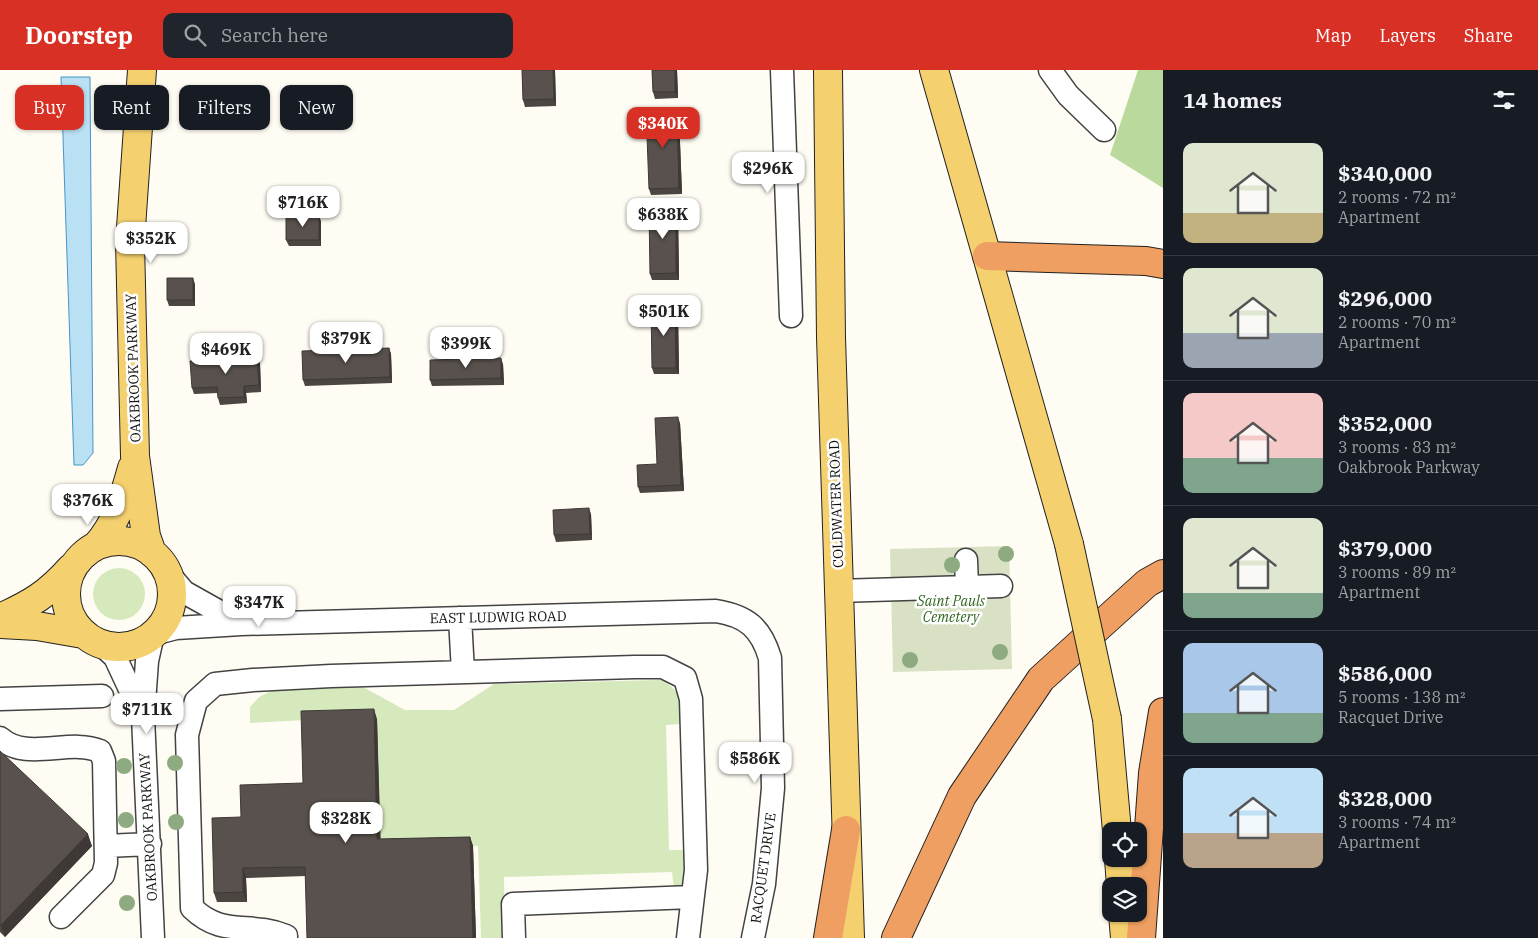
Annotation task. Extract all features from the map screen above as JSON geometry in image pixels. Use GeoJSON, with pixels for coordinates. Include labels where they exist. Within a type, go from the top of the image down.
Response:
{"type":"FeatureCollection","features":[{"type":"Feature","properties":{"kind":"highway"},"geometry":{"type":"LineString","coordinates":[[987,256],[1146,261],[1163,264]]}},
{"type":"Feature","properties":{"kind":"highway"},"geometry":{"type":"LineString","coordinates":[[896,938],[962,796],[1041,679],[1147,583],[1163,574]]}},
{"type":"Feature","properties":{"kind":"highway"},"geometry":{"type":"LineString","coordinates":[[1141,938],[1153,773],[1163,712]]}},
{"type":"Feature","properties":{"kind":"highway"},"geometry":{"type":"LineString","coordinates":[[828,938],[846,830]]}},
{"type":"Feature","properties":{"kind":"main road","name":"OAKBROOK PARKWAY"},"geometry":{"type":"LineString","coordinates":[[142,70],[130,242],[135,456],[146,536],[160,563]]}},
{"type":"Feature","properties":{"kind":"main road","name":"COLDWATER ROAD"},"geometry":{"type":"LineString","coordinates":[[828,70],[831,337],[850,938]]}},
{"type":"Feature","properties":{"kind":"main road"},"geometry":{"type":"LineString","coordinates":[[934,70],[1070,544],[1107,719],[1116,822]]}},
{"type":"Feature","properties":{"kind":"main road","name":"OAKBROOK PARKWAY"},"geometry":{"type":"LineString","coordinates":[[97,546],[110,530],[121,506],[135,456]]}},
{"type":"Feature","properties":{"kind":"main road"},"geometry":{"type":"LineString","coordinates":[[0,618],[32,604],[52,590],[83,554],[97,546],[124,541],[137,544],[160,563],[172,587],[172,601],[163,625],[141,643],[126,647],[37,626],[0,624]]}},
{"type":"Feature","properties":{"kind":"main road"},"geometry":{"type":"LineString","coordinates":[[72,567],[65,595],[68,610],[74,623],[92,639]]}},
{"type":"Feature","properties":{"kind":"main road"},"geometry":{"type":"LineString","coordinates":[[1124,922],[1125,938]]}},
{"type":"Feature","properties":{"kind":"street"},"geometry":{"type":"LineString","coordinates":[[782,70],[791,316]]}},
{"type":"Feature","properties":{"kind":"street"},"geometry":{"type":"LineString","coordinates":[[1050,70],[1068,94],[1104,130]]}},
{"type":"Feature","properties":{"kind":"street"},"geometry":{"type":"LineString","coordinates":[[966,560],[967,587]]}},
{"type":"Feature","properties":{"kind":"street"},"geometry":{"type":"LineString","coordinates":[[160,563],[184,592],[241,624]]}},
{"type":"Feature","properties":{"kind":"street"},"geometry":{"type":"LineString","coordinates":[[838,591],[1001,586]]}},
{"type":"Feature","properties":{"kind":"street","name":"EAST LUDWIG ROAD"},"geometry":{"type":"LineString","coordinates":[[154,634],[176,628],[241,624],[716,611],[731,614],[751,624]]}},
{"type":"Feature","properties":{"kind":"street"},"geometry":{"type":"LineString","coordinates":[[460,618],[463,672]]}},
{"type":"Feature","properties":{"kind":"street","name":"RACQUET DRIVE"},"geometry":{"type":"LineString","coordinates":[[751,624],[765,639],[770,658],[774,788],[764,884],[753,938]]}},
{"type":"Feature","properties":{"kind":"street","name":"OAKBROOK PARKWAY"},"geometry":{"type":"LineString","coordinates":[[153,938],[143,717],[147,661],[154,634]]}},
{"type":"Feature","properties":{"kind":"street","name":"OAKBROOK PARKWAY"},"geometry":{"type":"LineString","coordinates":[[92,639],[115,656],[143,717]]}},
{"type":"Feature","properties":{"kind":"street"},"geometry":{"type":"LineString","coordinates":[[286,938],[286,936],[270,929],[222,929],[203,920],[192,908],[187,735],[196,701],[215,684],[253,680],[463,672],[663,667],[685,678],[691,699],[696,870],[688,938]]}},
{"type":"Feature","properties":{"kind":"street"},"geometry":{"type":"LineString","coordinates":[[0,700],[102,696]]}},
{"type":"Feature","properties":{"kind":"street"},"geometry":{"type":"LineString","coordinates":[[0,738],[8,745],[21,748],[90,746],[100,751],[104,761],[106,862],[103,875],[61,917]]}},
{"type":"Feature","properties":{"kind":"street"},"geometry":{"type":"LineString","coordinates":[[106,846],[150,844]]}},
{"type":"Feature","properties":{"kind":"street"},"geometry":{"type":"LineString","coordinates":[[514,938],[512,904],[692,897]]}},
{"type":"Feature","properties":{"kind":"green space"},"geometry":{"type":"Polygon","coordinates":[[[1138,70],[1163,70],[1163,188],[1110,155],[1138,70]]]}},
{"type":"Feature","properties":{"kind":"green space","name":"Saint Pauls Cemetery"},"geometry":{"type":"Polygon","coordinates":[[[1009,546],[1012,669],[893,672],[890,549],[1009,546]]]}},
{"type":"Feature","properties":{"kind":"green space"},"geometry":{"type":"Polygon","coordinates":[[[114,568],[124,568],[133,572],[141,580],[145,594],[141,608],[133,616],[124,620],[114,620],[105,616],[97,608],[93,599],[93,589],[97,580],[105,572],[114,568]]]}},
{"type":"Feature","properties":{"kind":"green space"},"geometry":{"type":"Polygon","coordinates":[[[660,680],[676,692],[680,703],[681,724],[666,725],[669,850],[686,850],[686,885],[674,889],[672,872],[504,877],[505,938],[481,938],[478,846],[381,849],[305,720],[250,723],[250,707],[259,697],[273,690],[363,687],[405,710],[454,710],[494,684],[660,680]]]}},
{"type":"Feature","properties":{"kind":"water"},"geometry":{"type":"Polygon","coordinates":[[[61,77],[90,77],[93,453],[83,465],[74,465],[63,130],[84,130],[84,85],[61,85],[61,77]]]}},
{"type":"Feature","properties":{"kind":"building"},"geometry":{"type":"Polygon","coordinates":[[[522,70],[553,70],[554,99],[523,100],[522,70]]]}},
{"type":"Feature","properties":{"kind":"building"},"geometry":{"type":"Polygon","coordinates":[[[652,70],[675,70],[675,92],[653,92],[652,70]]]}},
{"type":"Feature","properties":{"kind":"building"},"geometry":{"type":"Polygon","coordinates":[[[677,109],[679,188],[649,189],[646,110],[677,109]]]}},
{"type":"Feature","properties":{"kind":"building"},"geometry":{"type":"Polygon","coordinates":[[[676,205],[676,273],[650,274],[649,207],[676,205]]]}},
{"type":"Feature","properties":{"kind":"building"},"geometry":{"type":"Polygon","coordinates":[[[319,215],[319,240],[286,240],[286,216],[319,215]]]}},
{"type":"Feature","properties":{"kind":"building"},"geometry":{"type":"Polygon","coordinates":[[[167,278],[193,278],[193,300],[167,300],[167,278]]]}},
{"type":"Feature","properties":{"kind":"building"},"geometry":{"type":"Polygon","coordinates":[[[651,306],[675,306],[676,368],[652,368],[651,306]]]}},
{"type":"Feature","properties":{"kind":"building"},"geometry":{"type":"Polygon","coordinates":[[[389,348],[390,377],[303,380],[302,351],[389,348]]]}},
{"type":"Feature","properties":{"kind":"building"},"geometry":{"type":"Polygon","coordinates":[[[257,357],[259,385],[244,386],[244,397],[218,398],[217,387],[192,388],[190,361],[257,357]]]}},
{"type":"Feature","properties":{"kind":"building"},"geometry":{"type":"Polygon","coordinates":[[[501,358],[501,378],[430,380],[430,360],[501,358]]]}},
{"type":"Feature","properties":{"kind":"building"},"geometry":{"type":"Polygon","coordinates":[[[678,417],[681,485],[638,487],[637,465],[657,464],[655,418],[678,417]]]}},
{"type":"Feature","properties":{"kind":"building"},"geometry":{"type":"Polygon","coordinates":[[[589,508],[590,534],[554,535],[553,510],[589,508]]]}},
{"type":"Feature","properties":{"kind":"building"},"geometry":{"type":"Polygon","coordinates":[[[374,709],[377,839],[470,837],[473,938],[307,938],[305,867],[243,868],[243,892],[214,893],[212,818],[241,817],[240,785],[303,783],[301,711],[374,709]]]}},
{"type":"Feature","properties":{"kind":"building"},"geometry":{"type":"Polygon","coordinates":[[[0,751],[88,834],[1,925],[0,924],[0,751]]]}}]}
